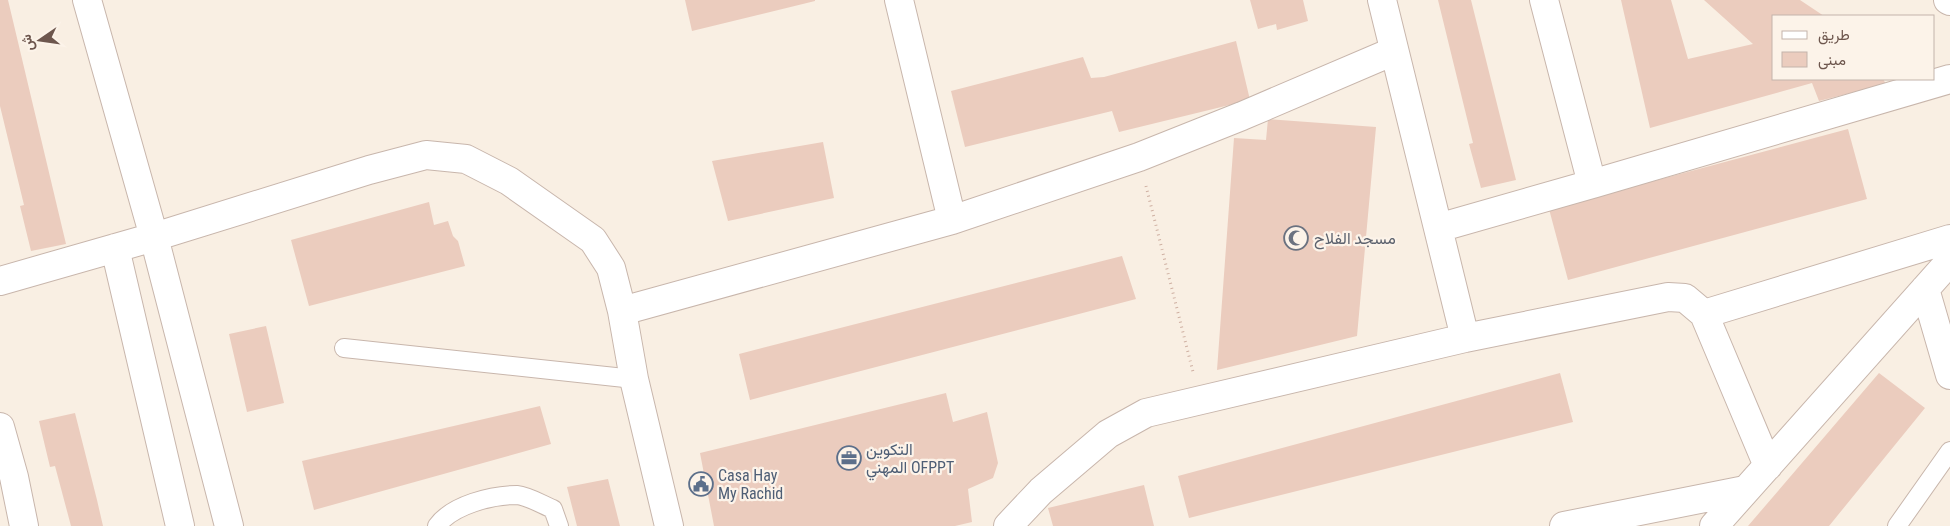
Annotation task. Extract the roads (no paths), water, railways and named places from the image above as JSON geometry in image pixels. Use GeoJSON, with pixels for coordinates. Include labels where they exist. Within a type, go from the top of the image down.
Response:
{"type":"FeatureCollection","features":[{"type":"Feature","properties":{"kind":"street"},"geometry":{"type":"LineString","coordinates":[[87,0],[154,237],[229,526]]}},
{"type":"Feature","properties":{"kind":"street"},"geometry":{"type":"LineString","coordinates":[[899,0],[952,220]]}},
{"type":"Feature","properties":{"kind":"street"},"geometry":{"type":"LineString","coordinates":[[1382,0],[1465,338]]}},
{"type":"Feature","properties":{"kind":"street"},"geometry":{"type":"LineString","coordinates":[[1544,0],[1592,184]]}},
{"type":"Feature","properties":{"kind":"street"},"geometry":{"type":"LineString","coordinates":[[622,311],[952,220],[1139,157],[1242,116],[1394,51]]}},
{"type":"Feature","properties":{"kind":"street"},"geometry":{"type":"LineString","coordinates":[[1438,228],[1950,79]]}},
{"type":"Feature","properties":{"kind":"street"},"geometry":{"type":"LineString","coordinates":[[0,281],[154,237],[369,170],[426,155],[466,159],[509,181],[593,240],[612,268],[634,379],[669,526]]}},
{"type":"Feature","properties":{"kind":"street"},"geometry":{"type":"LineString","coordinates":[[1704,314],[1950,239]]}},
{"type":"Feature","properties":{"kind":"street"},"geometry":{"type":"LineString","coordinates":[[115,248],[180,526]]}},
{"type":"Feature","properties":{"kind":"street"},"geometry":{"type":"LineString","coordinates":[[1714,526],[1950,261]]}},
{"type":"Feature","properties":{"kind":"street"},"geometry":{"type":"LineString","coordinates":[[1925,288],[1950,375]]}},
{"type":"Feature","properties":{"kind":"street"},"geometry":{"type":"LineString","coordinates":[[1008,526],[1041,491],[1108,434],[1146,413],[1465,338],[1668,297],[1684,298],[1704,314],[1768,466]]}},
{"type":"Feature","properties":{"kind":"street"},"geometry":{"type":"LineString","coordinates":[[0,427],[14,477],[24,526]]}},
{"type":"Feature","properties":{"kind":"street"},"geometry":{"type":"LineString","coordinates":[[1564,526],[1745,490]]}},
{"type":"Feature","properties":{"kind":"lane"},"geometry":{"type":"LineString","coordinates":[[344,348],[634,379]]}},
{"type":"Feature","properties":{"kind":"lane"},"geometry":{"type":"LineString","coordinates":[[1898,526],[1950,450]]}},
{"type":"Feature","properties":{"kind":"lane"},"geometry":{"type":"LineString","coordinates":[[437,526],[442,519],[475,501],[518,495],[553,509],[559,526]]}},
{"type":"Feature","properties":{"kind":"place","name":"مسجد الفلاح"},"geometry":{"type":"Point","coordinates":[1296,238]}},
{"type":"Feature","properties":{"kind":"place","name":"التكوين المهني OFPPT"},"geometry":{"type":"Point","coordinates":[849,458]}},
{"type":"Feature","properties":{"kind":"place","name":"Casa Hay My Rachid"},"geometry":{"type":"Point","coordinates":[701,484]}}]}
